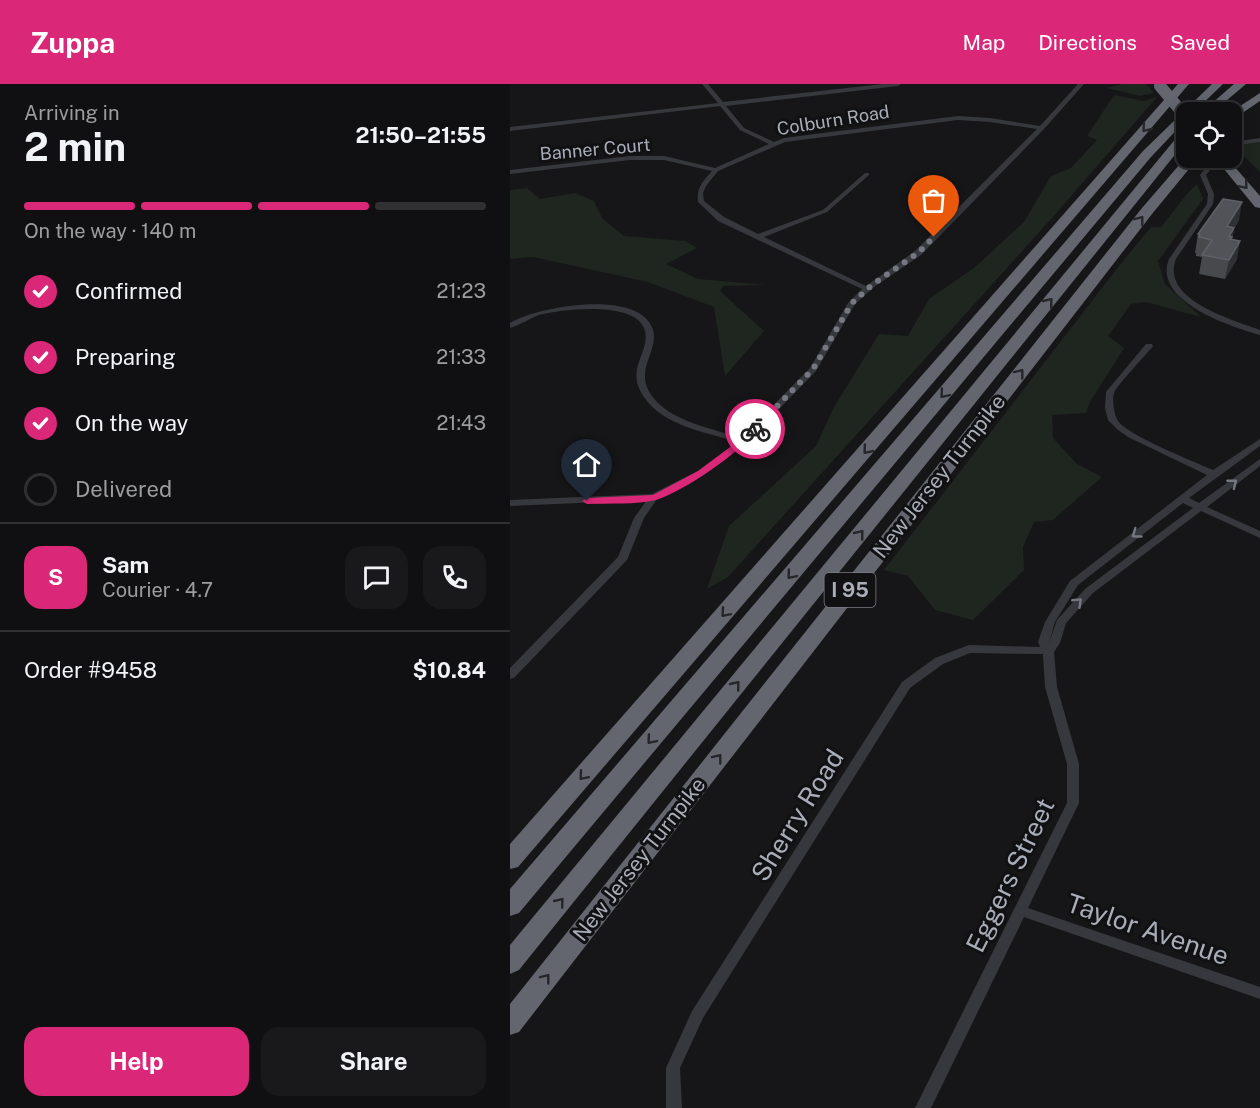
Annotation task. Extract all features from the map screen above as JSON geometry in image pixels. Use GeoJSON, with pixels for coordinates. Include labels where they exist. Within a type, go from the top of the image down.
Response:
{"type":"FeatureCollection","features":[{"type":"Feature","properties":{"kind":"highway"},"geometry":{"type":"LineString","coordinates":[[510,860],[1184,84]]}},
{"type":"Feature","properties":{"kind":"highway","name":"I 95"},"geometry":{"type":"LineString","coordinates":[[510,906],[1139,163],[1173,126],[1218,84]]}},
{"type":"Feature","properties":{"kind":"highway"},"geometry":{"type":"LineString","coordinates":[[1219,102],[1241,84]]}},
{"type":"Feature","properties":{"kind":"highway"},"geometry":{"type":"LineString","coordinates":[[1163,85],[1184,102]]}},
{"type":"Feature","properties":{"kind":"highway"},"geometry":{"type":"LineString","coordinates":[[1163,85],[1176,103]]}},
{"type":"Feature","properties":{"kind":"highway"},"geometry":{"type":"LineString","coordinates":[[1242,110],[1260,96]]}},
{"type":"Feature","properties":{"kind":"highway","name":"New Jersey Turnpike"},"geometry":{"type":"LineString","coordinates":[[510,963],[1176,146]]}},
{"type":"Feature","properties":{"kind":"highway","name":"New Jersey Turnpike"},"geometry":{"type":"LineString","coordinates":[[510,1024],[1147,211],[1184,168]]}},
{"type":"Feature","properties":{"kind":"highway"},"geometry":{"type":"LineString","coordinates":[[1233,168],[1260,204]]}},
{"type":"Feature","properties":{"kind":"highway"},"geometry":{"type":"LineString","coordinates":[[1238,168],[1260,186]]}},
{"type":"Feature","properties":{"kind":"street"},"geometry":{"type":"LineString","coordinates":[[705,84],[748,133],[773,144]]}},
{"type":"Feature","properties":{"kind":"street"},"geometry":{"type":"LineString","coordinates":[[510,129],[898,84]]}},
{"type":"Feature","properties":{"kind":"street"},"geometry":{"type":"LineString","coordinates":[[510,503],[654,497],[701,473],[743,441],[813,369],[852,303],[867,289],[918,253],[1042,128],[1082,84]]}},
{"type":"Feature","properties":{"kind":"street","name":"Colburn Road"},"geometry":{"type":"LineString","coordinates":[[867,289],[721,219],[701,201],[700,193],[703,185],[717,171],[773,144],[804,136],[958,118],[1042,128]]}},
{"type":"Feature","properties":{"kind":"street"},"geometry":{"type":"LineString","coordinates":[[1242,143],[1260,140]]}},
{"type":"Feature","properties":{"kind":"street","name":"Banner Court"},"geometry":{"type":"LineString","coordinates":[[510,172],[630,158],[676,160],[717,171]]}},
{"type":"Feature","properties":{"kind":"street"},"geometry":{"type":"LineString","coordinates":[[1212,168],[1203,175],[1211,194],[1210,204],[1174,259],[1170,274],[1176,289],[1194,304],[1221,319],[1260,333]]}},
{"type":"Feature","properties":{"kind":"street"},"geometry":{"type":"LineString","coordinates":[[757,237],[825,211],[867,174]]}},
{"type":"Feature","properties":{"kind":"street"},"geometry":{"type":"LineString","coordinates":[[510,326],[524,317],[564,308],[605,307],[636,316],[645,323],[649,331],[650,340],[640,363],[639,374],[647,397],[677,418],[743,441]]}},
{"type":"Feature","properties":{"kind":"street"},"geometry":{"type":"LineString","coordinates":[[1149,346],[1110,392],[1110,410],[1115,424],[1144,441],[1214,474]]}},
{"type":"Feature","properties":{"kind":"street","name":"Eggers Street"},"geometry":{"type":"LineString","coordinates":[[922,1108],[1073,803],[1073,764],[1051,687],[1048,651],[1043,642],[1050,622],[1074,582],[1214,474],[1260,442]]}},
{"type":"Feature","properties":{"kind":"street","name":"Eggers Street"},"geometry":{"type":"LineString","coordinates":[[1048,651],[1054,643],[1061,622],[1089,591],[1260,462]]}},
{"type":"Feature","properties":{"kind":"street"},"geometry":{"type":"LineString","coordinates":[[510,675],[623,558],[639,518],[654,497]]}},
{"type":"Feature","properties":{"kind":"street"},"geometry":{"type":"LineString","coordinates":[[1183,499],[1260,535]]}},
{"type":"Feature","properties":{"kind":"street"},"geometry":{"type":"LineString","coordinates":[[1110,553],[1127,563]]}},
{"type":"Feature","properties":{"kind":"street","name":"Sherry Road"},"geometry":{"type":"LineString","coordinates":[[674,1108],[673,1068],[697,1015],[906,685],[939,661],[969,649],[1048,651]]}},
{"type":"Feature","properties":{"kind":"street","name":"Taylor Avenue"},"geometry":{"type":"LineString","coordinates":[[1021,910],[1260,993]]}},
{"type":"Feature","properties":{"kind":"shaded area"},"geometry":{"type":"Polygon","coordinates":[[[1122,84],[1146,84],[1154,93],[1140,96],[1107,88],[1122,84]]]}},
{"type":"Feature","properties":{"kind":"shaded area"},"geometry":{"type":"Polygon","coordinates":[[[1114,95],[1144,101],[1157,97],[1052,218],[728,577],[707,589],[729,526],[816,446],[834,407],[879,334],[908,336],[929,299],[974,268],[1024,222],[1051,176],[1071,168],[1097,140],[1087,136],[1114,95]]]}},
{"type":"Feature","properties":{"kind":"shaded area"},"geometry":{"type":"Polygon","coordinates":[[[1260,142],[1260,172],[1242,154],[1242,144],[1260,142]]]}},
{"type":"Feature","properties":{"kind":"shaded area"},"geometry":{"type":"Polygon","coordinates":[[[1197,184],[1203,199],[1158,261],[1165,284],[1201,317],[1146,302],[1131,304],[1108,336],[1124,348],[1090,402],[1086,413],[1052,415],[1053,438],[1077,464],[1102,477],[1053,520],[1034,522],[1023,547],[1024,570],[973,620],[935,610],[908,576],[884,570],[1119,266],[1151,227],[1161,227],[1197,184]]]}},
{"type":"Feature","properties":{"kind":"shaded area"},"geometry":{"type":"Polygon","coordinates":[[[527,188],[540,199],[575,193],[594,201],[602,218],[624,236],[685,241],[697,248],[666,264],[698,279],[767,285],[724,286],[720,291],[764,331],[725,376],[714,307],[648,282],[533,257],[510,259],[510,190],[527,188]]]}},
{"type":"Feature","properties":{"kind":"building"},"geometry":{"type":"Polygon","coordinates":[[[1223,199],[1242,202],[1227,226],[1234,228],[1229,236],[1232,237],[1230,239],[1240,241],[1229,260],[1202,255],[1212,240],[1199,237],[1198,234],[1223,199]]]}},
{"type":"Feature","properties":{"kind":"way so far"},"geometry":{"type":"LineString","coordinates":[[755,429],[813,369],[852,303],[872,285],[918,253],[934,237]]}},
{"type":"Feature","properties":{"kind":"route"},"geometry":{"type":"LineString","coordinates":[[587,501],[654,497],[701,473],[740,444],[755,429]]}}]}
